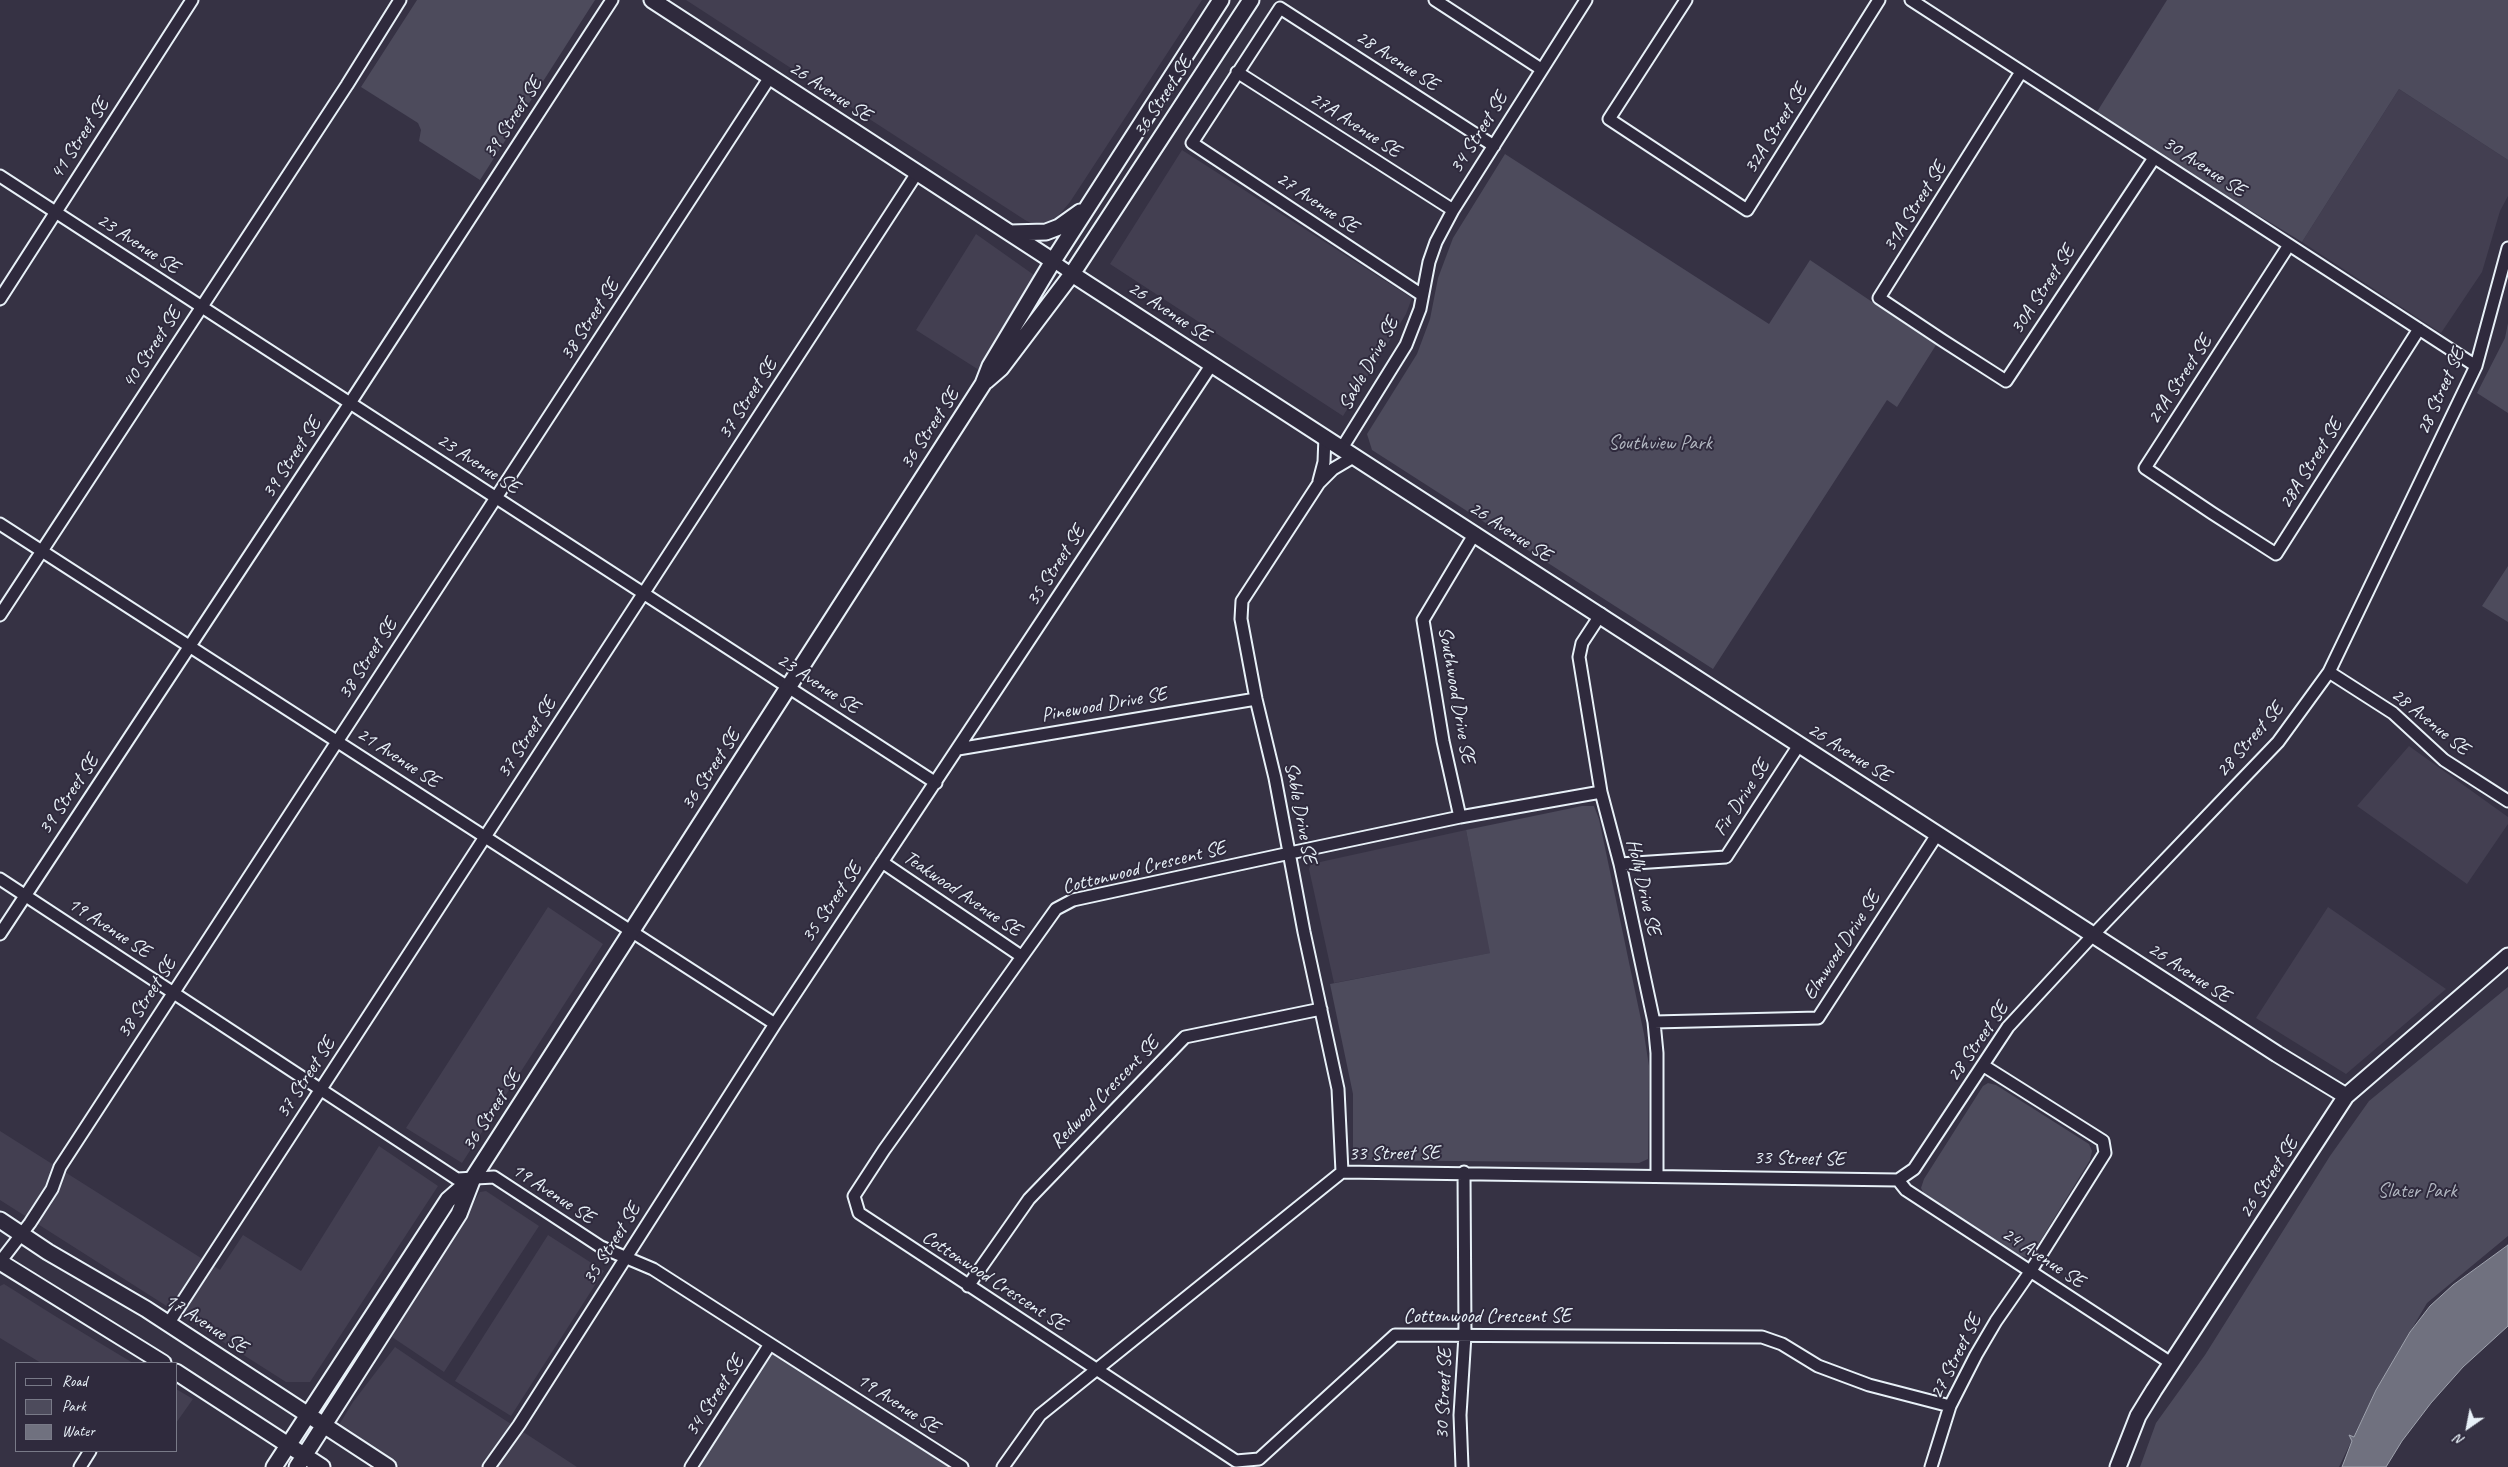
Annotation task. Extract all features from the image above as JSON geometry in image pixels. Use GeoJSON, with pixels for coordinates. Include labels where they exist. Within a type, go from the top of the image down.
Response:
{"type":"FeatureCollection","features":[{"type":"Feature","properties":{"kind":"main road","name":"26 Avenue SE"},"geometry":{"type":"LineString","coordinates":[[652,0],[1053,261]]}},
{"type":"Feature","properties":{"kind":"main road","name":"36 Street SE"},"geometry":{"type":"LineString","coordinates":[[301,1461],[459,1214],[473,1178],[983,384],[990,366],[1053,261],[1220,0]]}},
{"type":"Feature","properties":{"kind":"main road","name":"36 Street SE"},"geometry":{"type":"LineString","coordinates":[[983,384],[1002,368],[1072,274],[1251,0]]}},
{"type":"Feature","properties":{"kind":"main road"},"geometry":{"type":"LineString","coordinates":[[1009,233],[1046,232],[1059,227],[1088,206]]}},
{"type":"Feature","properties":{"kind":"main road","name":"26 Avenue SE"},"geometry":{"type":"LineString","coordinates":[[1072,274],[1475,533],[2276,1054],[2346,1096]]}},
{"type":"Feature","properties":{"kind":"main road","name":"26 Street SE"},"geometry":{"type":"LineString","coordinates":[[2118,1467],[2138,1416],[2346,1096],[2508,956]]}},
{"type":"Feature","properties":{"kind":"main road","name":"36 Street SE"},"geometry":{"type":"LineString","coordinates":[[274,1467],[448,1200],[473,1178]]}},
{"type":"Feature","properties":{"kind":"main road","name":"17 Avenue SE"},"geometry":{"type":"LineString","coordinates":[[0,1220],[168,1324],[388,1467]]}},
{"type":"Feature","properties":{"kind":"main road"},"geometry":{"type":"LineString","coordinates":[[0,1262],[161,1362]]}},
{"type":"Feature","properties":{"kind":"main road"},"geometry":{"type":"LineString","coordinates":[[178,1373],[288,1445],[301,1461],[322,1467]]}},
{"type":"Feature","properties":{"kind":"street","name":"41 Street SE"},"geometry":{"type":"LineString","coordinates":[[0,299],[192,0]]}},
{"type":"Feature","properties":{"kind":"street","name":"40 Street SE"},"geometry":{"type":"LineString","coordinates":[[0,616],[400,0]]}},
{"type":"Feature","properties":{"kind":"street","name":"39 Street SE"},"geometry":{"type":"LineString","coordinates":[[0,934],[350,403],[612,0]]}},
{"type":"Feature","properties":{"kind":"street"},"geometry":{"type":"LineString","coordinates":[[1435,0],[1541,69]]}},
{"type":"Feature","properties":{"kind":"street","name":"34 Street SE"},"geometry":{"type":"LineString","coordinates":[[1422,295],[1429,262],[1452,210],[1586,0]]}},
{"type":"Feature","properties":{"kind":"street","name":"32A Street SE"},"geometry":{"type":"LineString","coordinates":[[1686,0],[1609,119],[1748,210],[1879,0]]}},
{"type":"Feature","properties":{"kind":"street","name":"30 Avenue SE"},"geometry":{"type":"LineString","coordinates":[[1911,0],[2476,366]]}},
{"type":"Feature","properties":{"kind":"street","name":"28 Avenue SE"},"geometry":{"type":"LineString","coordinates":[[1237,72],[1280,8],[1494,146]]}},
{"type":"Feature","properties":{"kind":"street","name":"27 Avenue SE"},"geometry":{"type":"LineString","coordinates":[[1237,72],[1192,143],[1422,295]]}},
{"type":"Feature","properties":{"kind":"street","name":"27A Avenue SE"},"geometry":{"type":"LineString","coordinates":[[1237,72],[1452,210]]}},
{"type":"Feature","properties":{"kind":"street","name":"31A Street SE"},"geometry":{"type":"LineString","coordinates":[[1942,340],[1880,298],[2021,72]]}},
{"type":"Feature","properties":{"kind":"street","name":"38 Street SE"},"geometry":{"type":"LineString","coordinates":[[0,1262],[52,1190],[60,1167],[770,77]]}},
{"type":"Feature","properties":{"kind":"street","name":"30A Street SE"},"geometry":{"type":"LineString","coordinates":[[1942,340],[2006,381],[2154,158]]}},
{"type":"Feature","properties":{"kind":"street","name":"37 Street SE"},"geometry":{"type":"LineString","coordinates":[[168,1324],[917,173]]}},
{"type":"Feature","properties":{"kind":"street","name":"23 Avenue SE"},"geometry":{"type":"LineString","coordinates":[[0,176],[936,783]]}},
{"type":"Feature","properties":{"kind":"street","name":"29A Street SE"},"geometry":{"type":"LineString","coordinates":[[2212,513],[2145,468],[2289,245]]}},
{"type":"Feature","properties":{"kind":"street","name":"28 Street SE"},"geometry":{"type":"LineString","coordinates":[[1898,1180],[1914,1170],[2008,1027],[2093,935],[2278,742],[2329,672],[2476,366],[2508,248]]}},
{"type":"Feature","properties":{"kind":"street","name":"26 Avenue SE"},"geometry":{"type":"LineString","coordinates":[[1053,261],[1072,274]]}},
{"type":"Feature","properties":{"kind":"street","name":"Sable Drive SE"},"geometry":{"type":"LineString","coordinates":[[1342,1172],[1338,1089],[1275,778],[1256,699],[1242,619],[1242,601],[1318,483],[1348,452],[1406,345],[1420,308],[1422,295]]}},
{"type":"Feature","properties":{"kind":"street","name":"28A Street SE"},"geometry":{"type":"LineString","coordinates":[[2212,513],[2276,554],[2419,329]]}},
{"type":"Feature","properties":{"kind":"street","name":"35 Street SE"},"geometry":{"type":"LineString","coordinates":[[489,1467],[519,1425],[775,1024],[1212,364]]}},
{"type":"Feature","properties":{"kind":"street","name":"Sable Drive SE"},"geometry":{"type":"LineString","coordinates":[[1318,483],[1324,462],[1324,436]]}},
{"type":"Feature","properties":{"kind":"street","name":"21 Avenue SE"},"geometry":{"type":"LineString","coordinates":[[0,524],[775,1024]]}},
{"type":"Feature","properties":{"kind":"street","name":"Southwood Drive SE"},"geometry":{"type":"LineString","coordinates":[[1460,817],[1443,741],[1423,620],[1475,533]]}},
{"type":"Feature","properties":{"kind":"street","name":"Holly Drive SE"},"geometry":{"type":"LineString","coordinates":[[1600,614],[1582,643],[1579,657],[1601,792],[1620,864],[1654,1022],[1657,1054],[1657,1176]]}},
{"type":"Feature","properties":{"kind":"street","name":"28 Avenue SE"},"geometry":{"type":"LineString","coordinates":[[2329,672],[2393,713],[2444,760],[2508,801]]}},
{"type":"Feature","properties":{"kind":"street","name":"Pinewood Drive SE"},"geometry":{"type":"LineString","coordinates":[[958,749],[1256,699]]}},
{"type":"Feature","properties":{"kind":"street","name":"Fir Drive SE"},"geometry":{"type":"LineString","coordinates":[[1620,864],[1726,858],[1799,745]]}},
{"type":"Feature","properties":{"kind":"street","name":"Cottonwood Crescent SE"},"geometry":{"type":"LineString","coordinates":[[1601,792],[1460,817],[1290,853],[1073,900],[1056,909],[884,1150],[854,1196],[859,1213],[1236,1461],[1259,1459],[1395,1335],[1762,1337],[1782,1344],[1818,1366],[1870,1385],[1950,1406]]}},
{"type":"Feature","properties":{"kind":"street","name":"Elmwood Drive SE"},"geometry":{"type":"LineString","coordinates":[[1654,1022],[1818,1018],[1938,833]]}},
{"type":"Feature","properties":{"kind":"street","name":"Teakwood Avenue SE"},"geometry":{"type":"LineString","coordinates":[[882,862],[1022,956]]}},
{"type":"Feature","properties":{"kind":"street","name":"19 Avenue SE"},"geometry":{"type":"LineString","coordinates":[[0,879],[457,1179],[494,1177],[601,1247],[653,1269],[962,1467]]}},
{"type":"Feature","properties":{"kind":"street","name":"Redwood Crescent SE"},"geometry":{"type":"LineString","coordinates":[[968,1286],[1029,1199],[1185,1037],[1322,1009]]}},
{"type":"Feature","properties":{"kind":"street","name":"27 Street SE"},"geometry":{"type":"LineString","coordinates":[[1931,1467],[1950,1406],[1996,1321],[2030,1272],[2105,1153],[2103,1141],[1984,1066]]}},
{"type":"Feature","properties":{"kind":"street","name":"33 Street SE"},"geometry":{"type":"LineString","coordinates":[[1004,1467],[1040,1415],[1342,1172],[1464,1172],[1898,1180]]}},
{"type":"Feature","properties":{"kind":"street","name":"30 Street SE"},"geometry":{"type":"LineString","coordinates":[[1462,1467],[1460,1415],[1465,1335],[1464,1172]]}},
{"type":"Feature","properties":{"kind":"street","name":"24 Avenue SE"},"geometry":{"type":"LineString","coordinates":[[1898,1180],[1906,1190],[2171,1363]]}},
{"type":"Feature","properties":{"kind":"street","name":"34 Street SE"},"geometry":{"type":"LineString","coordinates":[[691,1467],[770,1344]]}},
{"type":"Feature","properties":{"kind":"street"},"geometry":{"type":"LineString","coordinates":[[80,1467],[89,1452]]}},
{"type":"Feature","properties":{"kind":"shaded area"},"geometry":{"type":"Polygon","coordinates":[[[686,0],[1202,0],[1070,202],[1053,222],[1037,226],[686,0]]]}},
{"type":"Feature","properties":{"kind":"shaded area"},"geometry":{"type":"Polygon","coordinates":[[[2399,89],[2508,160],[2508,196],[2500,211],[2482,272],[2441,333],[2302,242],[2399,89]]]}},
{"type":"Feature","properties":{"kind":"shaded area"},"geometry":{"type":"Polygon","coordinates":[[[1182,150],[1412,298],[1406,314],[1343,416],[1110,264],[1182,150]]]}},
{"type":"Feature","properties":{"kind":"shaded area"},"geometry":{"type":"Polygon","coordinates":[[[976,234],[1034,275],[979,370],[916,330],[976,234]]]}},
{"type":"Feature","properties":{"kind":"shaded area"},"geometry":{"type":"Polygon","coordinates":[[[2409,746],[2508,817],[2508,824],[2467,884],[2357,806],[2409,746]]]}},
{"type":"Feature","properties":{"kind":"shaded area"},"geometry":{"type":"Polygon","coordinates":[[[1466,830],[1491,953],[1334,983],[1309,869],[1311,864],[1466,830]]]}},
{"type":"Feature","properties":{"kind":"shaded area"},"geometry":{"type":"Polygon","coordinates":[[[548,907],[603,944],[462,1163],[406,1128],[548,907]]]}},
{"type":"Feature","properties":{"kind":"shaded area"},"geometry":{"type":"Polygon","coordinates":[[[2328,907],[2446,989],[2346,1074],[2256,1018],[2328,907]]]}},
{"type":"Feature","properties":{"kind":"shaded area"},"geometry":{"type":"Polygon","coordinates":[[[0,1131],[220,1270],[243,1235],[301,1271],[379,1146],[438,1186],[310,1382],[286,1382],[0,1200],[0,1131]]]}},
{"type":"Feature","properties":{"kind":"shaded area"},"geometry":{"type":"Polygon","coordinates":[[[486,1191],[539,1226],[444,1372],[392,1337],[480,1192],[486,1191]]]}},
{"type":"Feature","properties":{"kind":"shaded area"},"geometry":{"type":"Polygon","coordinates":[[[548,1235],[604,1271],[511,1416],[455,1381],[548,1235]]]}},
{"type":"Feature","properties":{"kind":"shaded area"},"geometry":{"type":"Polygon","coordinates":[[[4,1284],[131,1362],[39,1362],[0,1338],[0,1286],[4,1284]]]}},
{"type":"Feature","properties":{"kind":"shaded area"},"geometry":{"type":"Polygon","coordinates":[[[395,1347],[577,1467],[400,1467],[337,1428],[353,1402],[395,1347]]]}},
{"type":"Feature","properties":{"kind":"shaded area"},"geometry":{"type":"Polygon","coordinates":[[[178,1390],[193,1399],[178,1420],[178,1390]]]}},
{"type":"Feature","properties":{"kind":"green space"},"geometry":{"type":"Polygon","coordinates":[[[417,0],[595,0],[480,180],[419,141],[421,130],[418,123],[361,87],[417,0]]]}},
{"type":"Feature","properties":{"kind":"green space"},"geometry":{"type":"Polygon","coordinates":[[[2167,0],[2508,0],[2508,160],[2399,89],[2302,242],[2095,115],[2167,0]]]}},
{"type":"Feature","properties":{"kind":"green space","name":"Southview Park"},"geometry":{"type":"Polygon","coordinates":[[[1505,154],[1769,324],[1810,260],[1936,345],[1897,407],[1887,400],[1713,669],[1372,450],[1367,434],[1417,354],[1430,319],[1438,278],[1453,238],[1505,154]]]}},
{"type":"Feature","properties":{"kind":"green space"},"geometry":{"type":"Polygon","coordinates":[[[2508,323],[2508,413],[2477,393],[2505,338],[2508,323]]]}},
{"type":"Feature","properties":{"kind":"green space"},"geometry":{"type":"Polygon","coordinates":[[[2508,566],[2508,622],[2482,606],[2508,566]]]}},
{"type":"Feature","properties":{"kind":"green space"},"geometry":{"type":"Polygon","coordinates":[[[1582,806],[1594,806],[1599,819],[1644,1034],[1649,1066],[1648,1159],[1639,1163],[1361,1160],[1353,1148],[1353,1094],[1330,984],[1490,953],[1466,830],[1582,806]]]}},
{"type":"Feature","properties":{"kind":"green space","name":"Slater Park"},"geometry":{"type":"Polygon","coordinates":[[[2508,987],[2508,1236],[2427,1303],[2376,1390],[2339,1467],[2140,1467],[2156,1423],[2205,1355],[2330,1156],[2369,1101],[2508,987]]]}},
{"type":"Feature","properties":{"kind":"green space"},"geometry":{"type":"Polygon","coordinates":[[[1988,1083],[1996,1085],[2089,1144],[2092,1151],[2090,1160],[2034,1251],[2027,1257],[2019,1256],[1924,1194],[1921,1188],[1924,1179],[1983,1086],[1988,1083]]]}},
{"type":"Feature","properties":{"kind":"green space"},"geometry":{"type":"Polygon","coordinates":[[[770,1344],[962,1467],[691,1467],[770,1344]]]}},
{"type":"Feature","properties":{"kind":"water"},"geometry":{"type":"Polygon","coordinates":[[[2508,1245],[2508,1326],[2463,1367],[2431,1403],[2402,1441],[2386,1467],[2342,1467],[2352,1441],[2349,1435],[2354,1437],[2376,1390],[2410,1332],[2430,1306],[2453,1285],[2508,1245]]]}}]}
